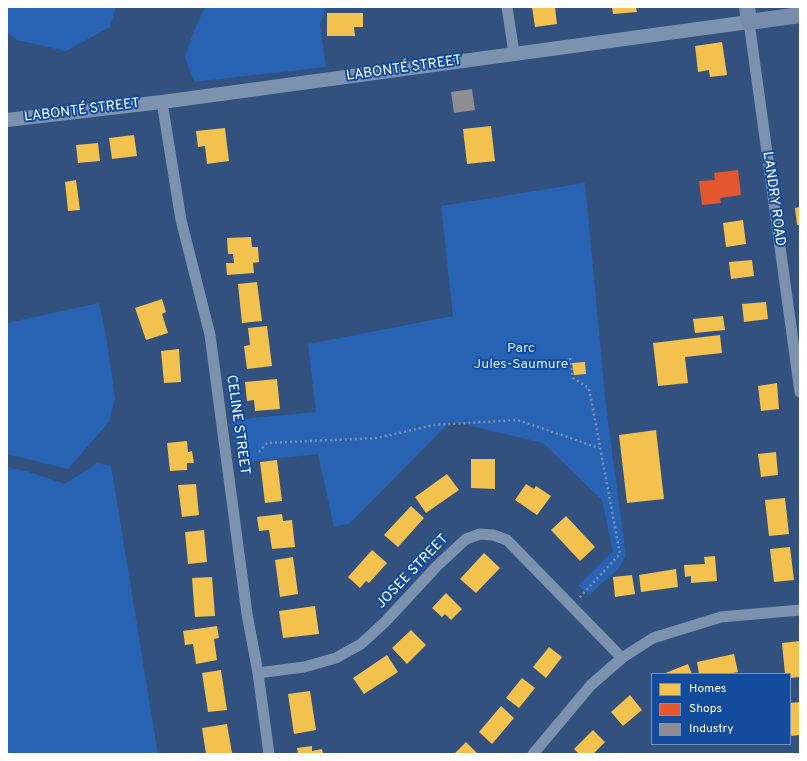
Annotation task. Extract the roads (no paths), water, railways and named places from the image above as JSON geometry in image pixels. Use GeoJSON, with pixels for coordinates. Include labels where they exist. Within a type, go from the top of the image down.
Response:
{"type":"FeatureCollection","features":[{"type":"Feature","properties":{"kind":"main road","name":"LABONTÉ STREET"},"geometry":{"type":"LineString","coordinates":[[748,14],[800,15]]}},
{"type":"Feature","properties":{"kind":"street"},"geometry":{"type":"LineString","coordinates":[[507,7],[514,53]]}},
{"type":"Feature","properties":{"kind":"street","name":"LABONTÉ STREET"},"geometry":{"type":"LineString","coordinates":[[7,120],[162,102],[514,53],[748,14]]}},
{"type":"Feature","properties":{"kind":"street","name":"LANDRY ROAD"},"geometry":{"type":"LineString","coordinates":[[748,14],[800,392]]}},
{"type":"Feature","properties":{"kind":"street","name":"CELINE STREET"},"geometry":{"type":"LineString","coordinates":[[162,102],[181,220],[210,335],[247,614],[258,673],[269,754]]}},
{"type":"Feature","properties":{"kind":"street","name":"JOSEE STREET"},"geometry":{"type":"LineString","coordinates":[[258,673],[304,667],[336,658],[361,644],[385,622],[437,566],[466,539],[480,534],[493,535],[507,540],[622,658]]}},
{"type":"Feature","properties":{"kind":"street"},"geometry":{"type":"LineString","coordinates":[[533,754],[591,685],[622,658],[653,638],[720,617],[800,610]]}},
{"type":"Feature","properties":{"kind":"park label","name":"Parc Jules-Saumure"},"geometry":{"type":"Point","coordinates":[521,358]}}]}
